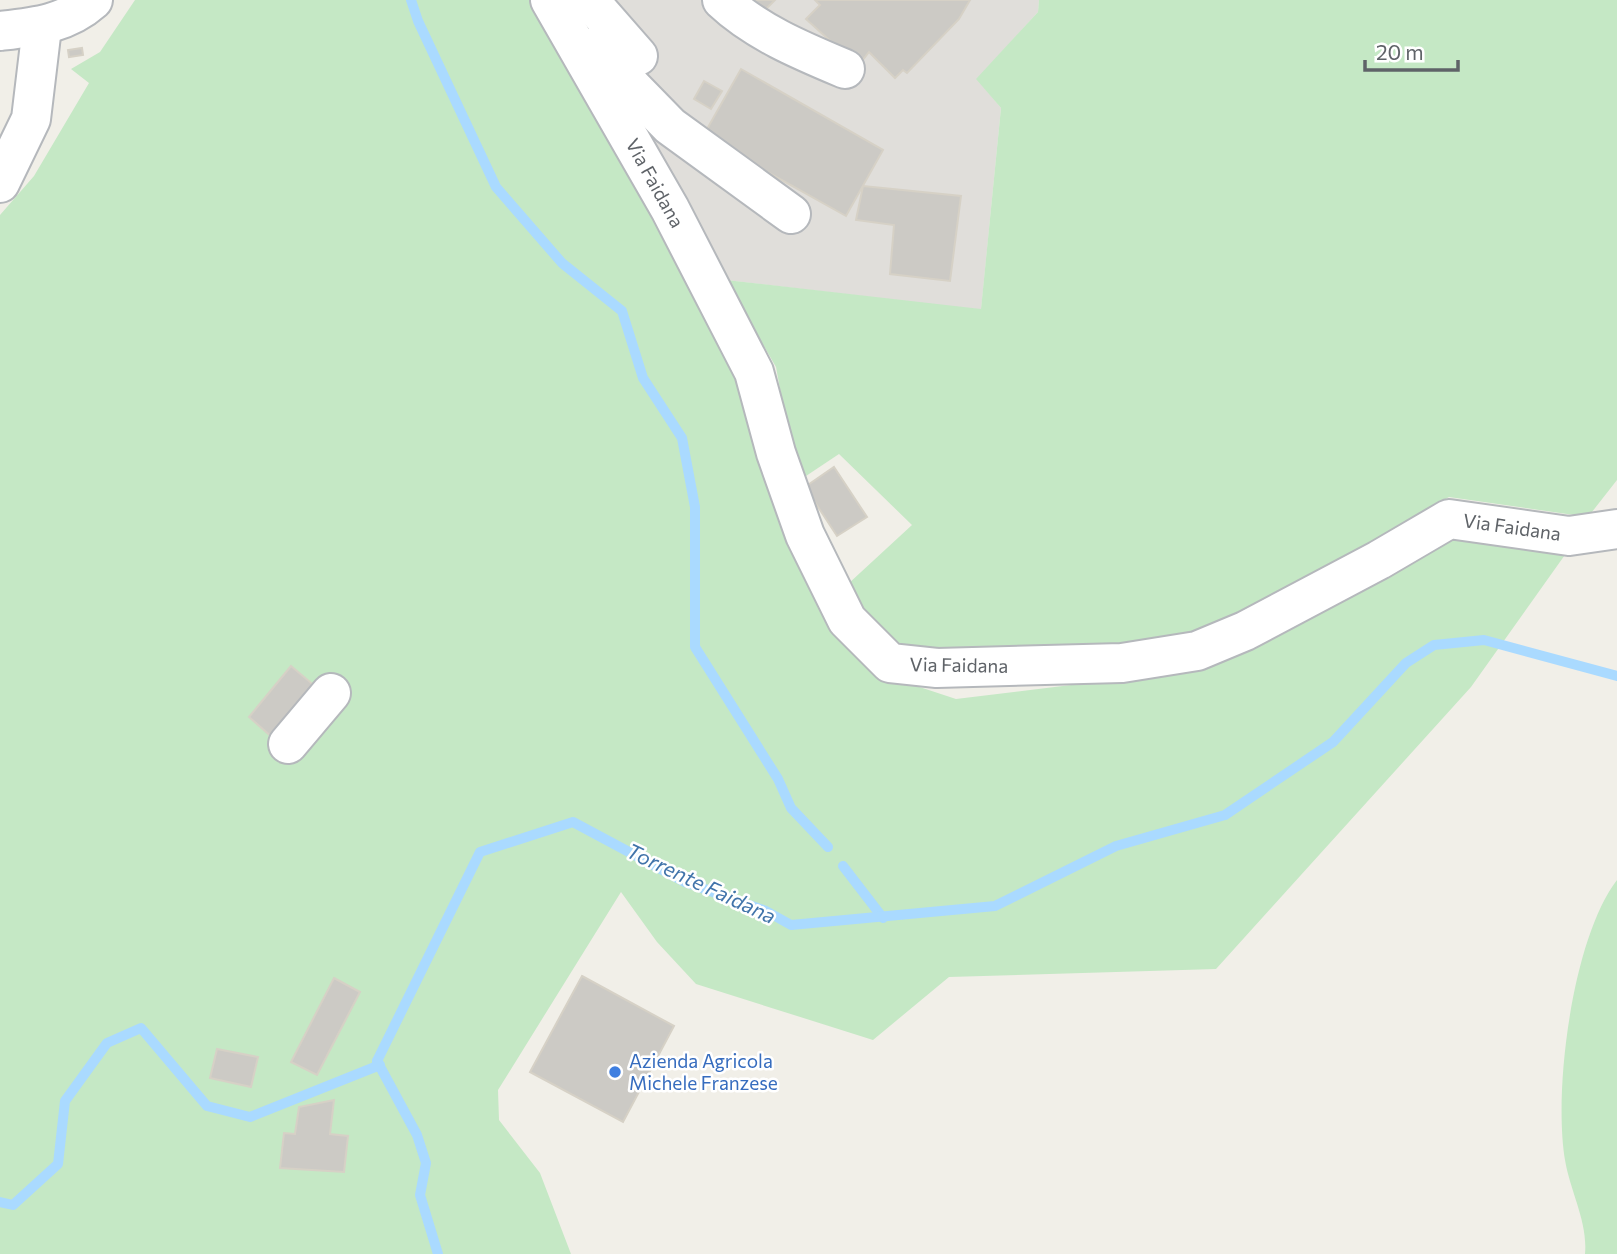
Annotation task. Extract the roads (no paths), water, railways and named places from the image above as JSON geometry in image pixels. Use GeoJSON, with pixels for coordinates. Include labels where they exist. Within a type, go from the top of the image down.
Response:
{"type":"FeatureCollection","features":[{"type":"Feature","properties":{"kind":"street"},"geometry":{"type":"LineString","coordinates":[[0,31],[41,27],[78,13],[93,0]]}},
{"type":"Feature","properties":{"kind":"street"},"geometry":{"type":"LineString","coordinates":[[552,0],[582,19],[600,39],[629,85],[670,126],[791,214]]}},
{"type":"Feature","properties":{"kind":"street","name":"Via Faidana"},"geometry":{"type":"LineString","coordinates":[[552,0],[670,209],[754,372],[776,453],[805,535],[846,620],[890,663],[937,668],[1122,663],[1197,650],[1269,618],[1449,519],[1569,536],[1617,529]]}},
{"type":"Feature","properties":{"kind":"street"},"geometry":{"type":"LineString","coordinates":[[589,0],[665,90],[698,115]]}},
{"type":"Feature","properties":{"kind":"street"},"geometry":{"type":"LineString","coordinates":[[696,0],[735,44]]}},
{"type":"Feature","properties":{"kind":"street"},"geometry":{"type":"LineString","coordinates":[[722,0],[739,16],[845,69]]}},
{"type":"Feature","properties":{"kind":"street"},"geometry":{"type":"LineString","coordinates":[[0,183],[32,119],[41,27]]}},
{"type":"Feature","properties":{"kind":"street"},"geometry":{"type":"LineString","coordinates":[[288,744],[331,693]]}},
{"type":"Feature","properties":{"kind":"waterway"},"geometry":{"type":"LineString","coordinates":[[411,0],[418,21],[496,187],[562,263],[622,311],[643,378],[682,438],[695,507],[695,647],[778,779],[791,808],[828,847]]}},
{"type":"Feature","properties":{"kind":"waterway","name":"Torrente Faidana"},"geometry":{"type":"LineString","coordinates":[[0,1202],[13,1205],[58,1164],[65,1101],[107,1043],[141,1028],[207,1106],[250,1117],[380,1065],[377,1061],[480,852],[573,822],[685,882],[766,911],[791,925],[995,906],[1116,846],[1225,815],[1333,742],[1406,663],[1434,645],[1484,640],[1617,676]]}},
{"type":"Feature","properties":{"kind":"waterway"},"geometry":{"type":"LineString","coordinates":[[843,866],[883,918]]}},
{"type":"Feature","properties":{"kind":"waterway"},"geometry":{"type":"LineString","coordinates":[[377,1061],[417,1135],[426,1163],[420,1195],[438,1254]]}},
{"type":"Feature","properties":{"kind":"place","name":"Azienda Agricola Michele Franzese"},"geometry":{"type":"Point","coordinates":[615,1072]}}]}
